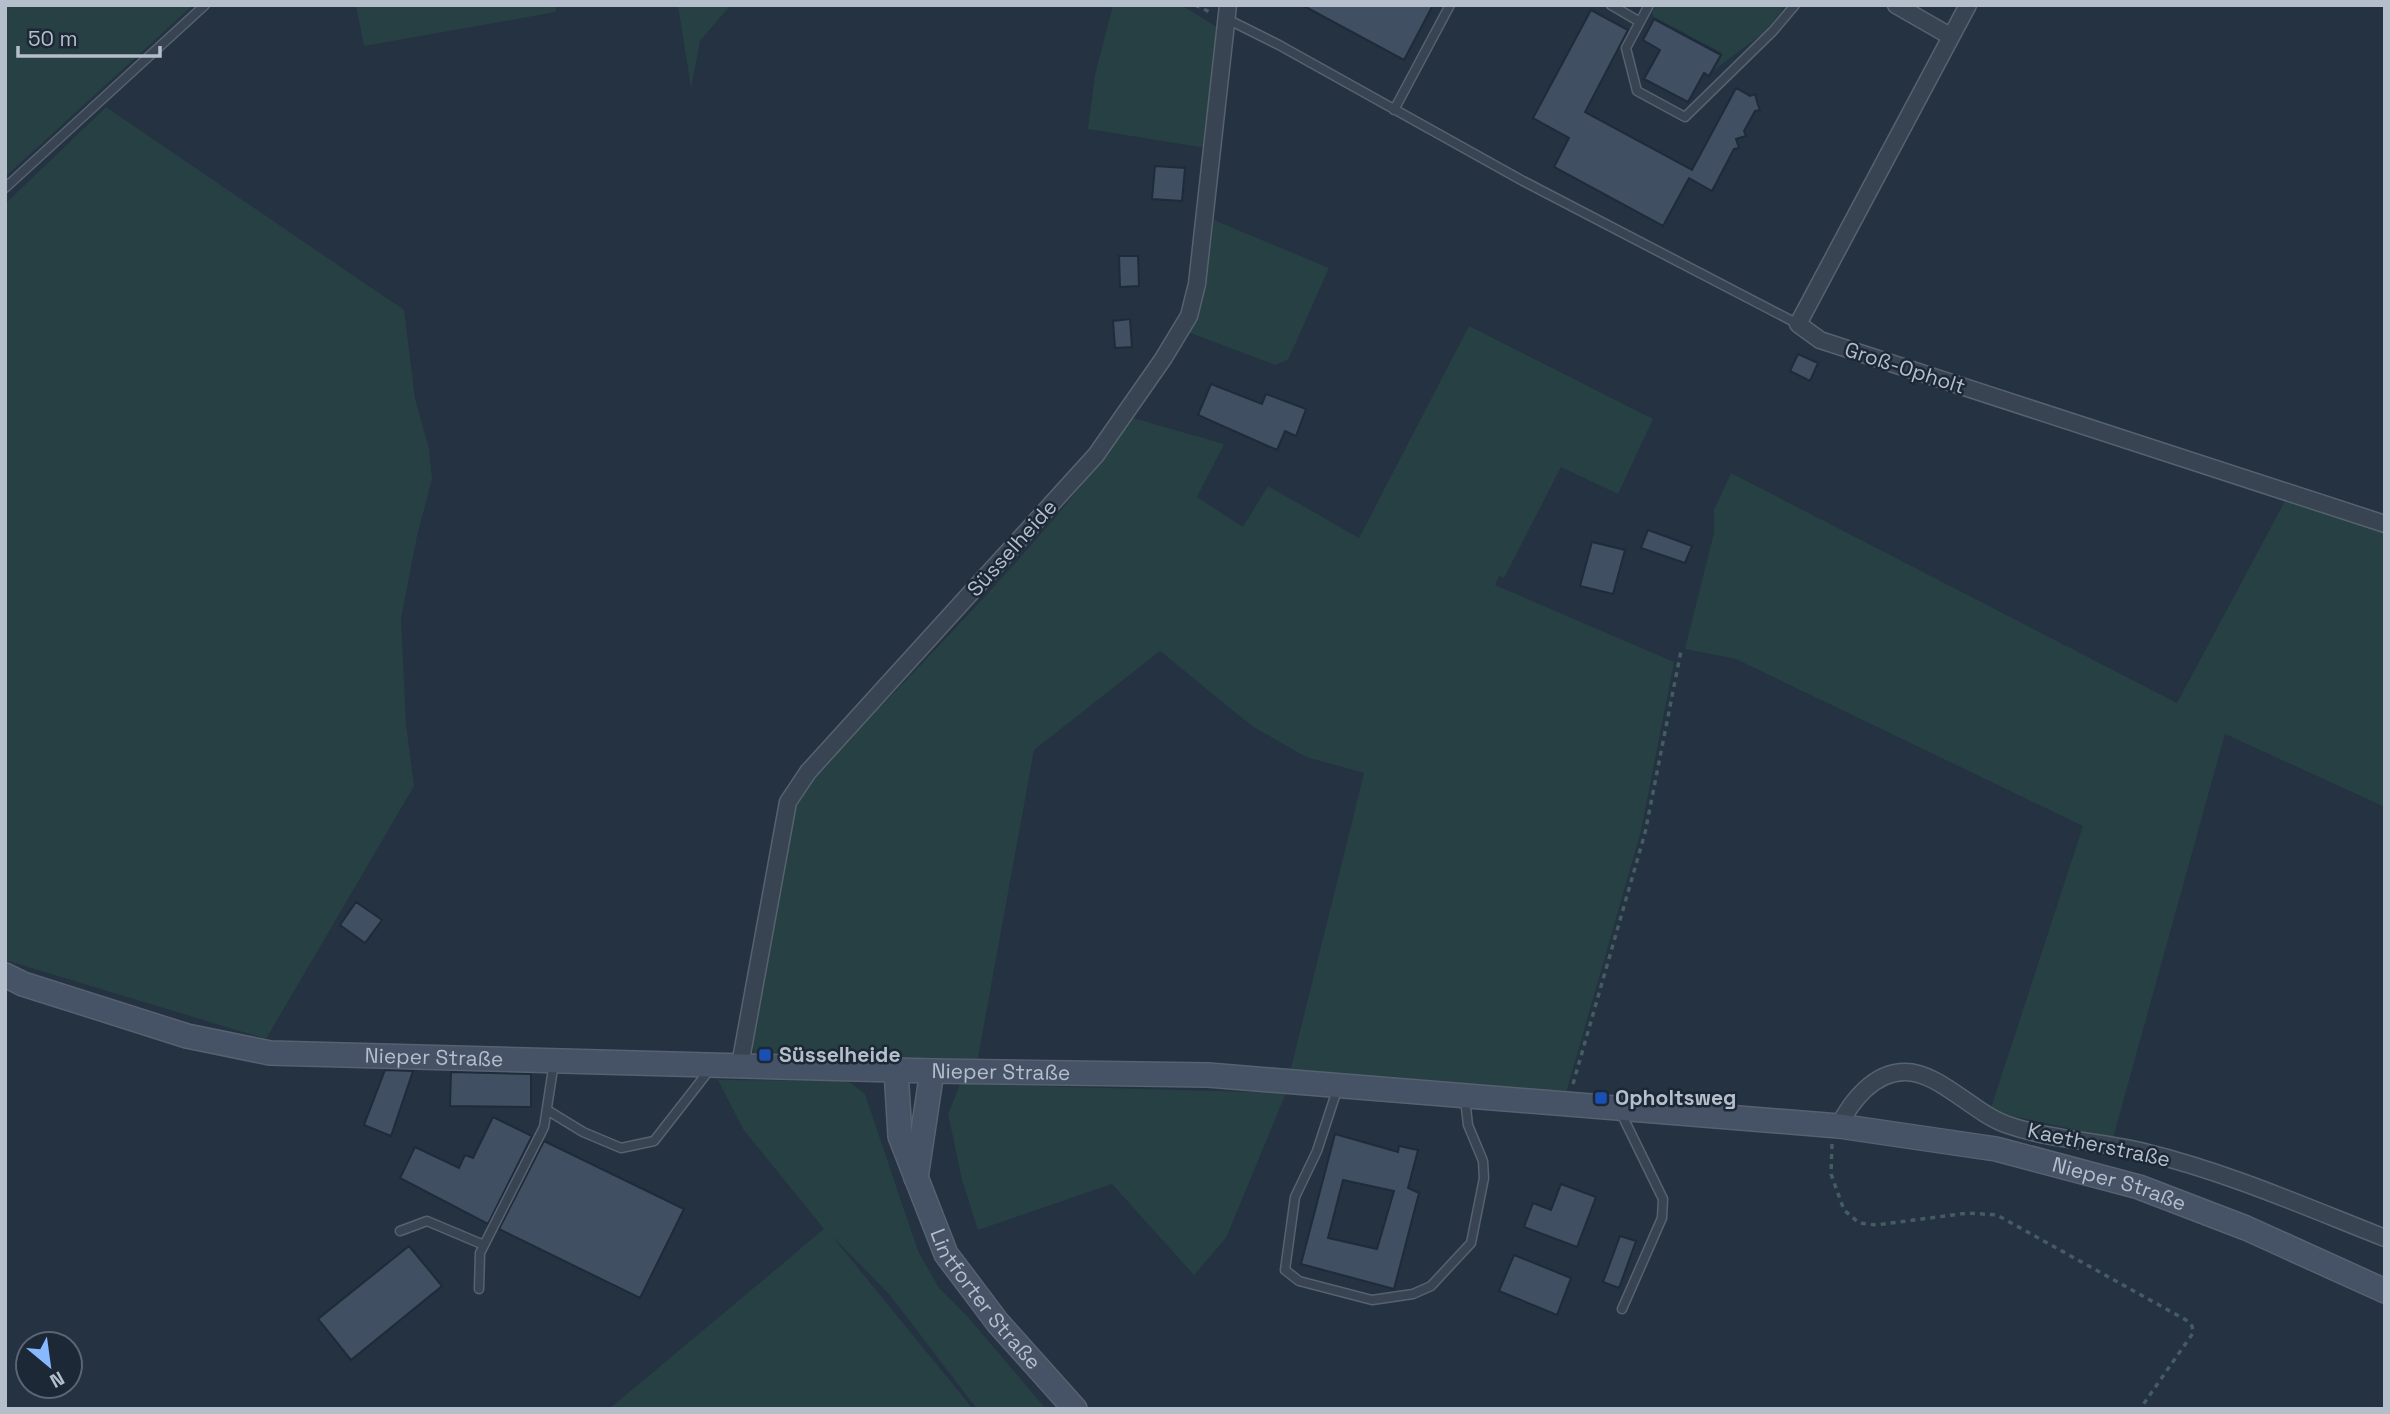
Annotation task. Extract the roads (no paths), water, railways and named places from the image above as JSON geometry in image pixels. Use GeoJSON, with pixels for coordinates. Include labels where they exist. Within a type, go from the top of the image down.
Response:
{"type":"FeatureCollection","features":[{"type":"Feature","properties":{"kind":"street"},"geometry":{"type":"LineString","coordinates":[[1896,5],[1950,36]]}},
{"type":"Feature","properties":{"kind":"street"},"geometry":{"type":"LineString","coordinates":[[1798,324],[1968,5]]}},
{"type":"Feature","properties":{"kind":"street","name":"Süsselheide"},"geometry":{"type":"LineString","coordinates":[[740,1065],[788,802],[808,772],[1096,455],[1163,359],[1189,316],[1197,284],[1227,12]]}},
{"type":"Feature","properties":{"kind":"street","name":"Groß-Opholt"},"geometry":{"type":"LineString","coordinates":[[1798,324],[1820,340],[2385,524]]}},
{"type":"Feature","properties":{"kind":"street","name":"Nieper Straße"},"geometry":{"type":"LineString","coordinates":[[5,975],[69,1000],[187,1036],[271,1053],[932,1071],[1208,1075],[1839,1126],[1996,1149],[2139,1187],[2246,1228],[2385,1291]]}},
{"type":"Feature","properties":{"kind":"street","name":"Lintforter Straße"},"geometry":{"type":"LineString","coordinates":[[895,1070],[900,1136],[952,1263],[998,1323],[1074,1409]]}},
{"type":"Feature","properties":{"kind":"street"},"geometry":{"type":"LineString","coordinates":[[916,1178],[932,1071]]}},
{"type":"Feature","properties":{"kind":"street","name":"Kaetherstraße"},"geometry":{"type":"LineString","coordinates":[[1839,1126],[1856,1096],[1878,1080],[1905,1072],[1930,1077],[1981,1114],[2010,1126],[2144,1152],[2231,1177],[2385,1238]]}},
{"type":"Feature","properties":{"kind":"lane"},"geometry":{"type":"LineString","coordinates":[[5,188],[205,5]]}},
{"type":"Feature","properties":{"kind":"lane"},"geometry":{"type":"LineString","coordinates":[[1394,110],[1450,5]]}},
{"type":"Feature","properties":{"kind":"lane"},"geometry":{"type":"LineString","coordinates":[[1611,5],[1640,22]]}},
{"type":"Feature","properties":{"kind":"lane"},"geometry":{"type":"LineString","coordinates":[[1649,5],[1626,48],[1637,91],[1685,117],[1773,31],[1795,5]]}},
{"type":"Feature","properties":{"kind":"lane"},"geometry":{"type":"LineString","coordinates":[[1227,12],[1394,110],[1798,324]]}},
{"type":"Feature","properties":{"kind":"lane"},"geometry":{"type":"LineString","coordinates":[[479,1289],[480,1253],[544,1127],[554,1059]]}},
{"type":"Feature","properties":{"kind":"lane"},"geometry":{"type":"LineString","coordinates":[[547,1110],[583,1132],[621,1148],[654,1142],[714,1064]]}},
{"type":"Feature","properties":{"kind":"lane"},"geometry":{"type":"LineString","coordinates":[[1338,1084],[1317,1152],[1295,1197],[1285,1270],[1299,1282],[1372,1300],[1413,1294],[1431,1286],[1471,1243],[1485,1178],[1482,1161],[1468,1125],[1465,1094]]}},
{"type":"Feature","properties":{"kind":"lane"},"geometry":{"type":"LineString","coordinates":[[1618,1107],[1663,1199],[1662,1218],[1622,1309]]}},
{"type":"Feature","properties":{"kind":"lane"},"geometry":{"type":"LineString","coordinates":[[400,1231],[427,1221],[484,1245]]}},
{"type":"Feature","properties":{"kind":"place","name":"Süsselheide"},"geometry":{"type":"Point","coordinates":[765,1055]}},
{"type":"Feature","properties":{"kind":"place","name":"Opholtsweg"},"geometry":{"type":"Point","coordinates":[1601,1098]}}]}
